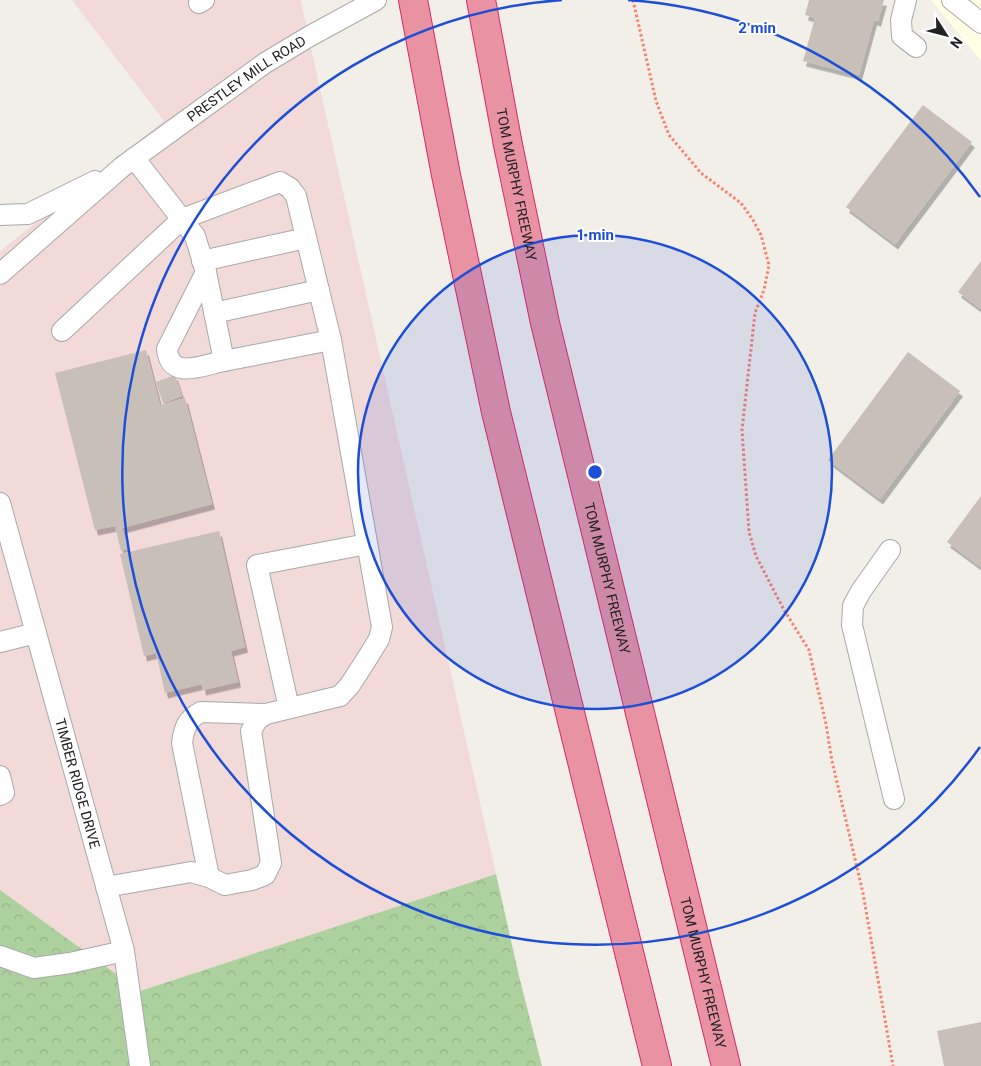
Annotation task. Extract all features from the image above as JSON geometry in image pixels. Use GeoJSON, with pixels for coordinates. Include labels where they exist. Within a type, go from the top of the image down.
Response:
{"type":"FeatureCollection","features":[{"type":"Feature","properties":{"kind":"highway"},"geometry":{"type":"LineString","coordinates":[[413,0],[446,175],[496,412],[657,1066]]}},
{"type":"Feature","properties":{"kind":"highway","name":"TOM MURPHY FREEWAY"},"geometry":{"type":"LineString","coordinates":[[481,0],[508,145],[545,323],[726,1066]]}},
{"type":"Feature","properties":{"kind":"street","name":"PRESTLEY MILL ROAD"},"geometry":{"type":"LineString","coordinates":[[0,274],[128,163],[265,63],[376,0]]}},
{"type":"Feature","properties":{"kind":"street"},"geometry":{"type":"LineString","coordinates":[[906,0],[901,20],[902,36],[916,47]]}},
{"type":"Feature","properties":{"kind":"street"},"geometry":{"type":"LineString","coordinates":[[952,0],[981,23]]}},
{"type":"Feature","properties":{"kind":"street","name":"PRESTLEY MILL ROAD"},"geometry":{"type":"LineString","coordinates":[[0,215],[28,214],[128,163]]}},
{"type":"Feature","properties":{"kind":"street"},"geometry":{"type":"LineString","coordinates":[[128,163],[182,219],[195,236],[204,266],[224,361]]}},
{"type":"Feature","properties":{"kind":"street"},"geometry":{"type":"LineString","coordinates":[[62,331],[182,219],[280,182],[290,188],[296,196],[331,340],[382,627],[379,639],[350,685],[340,696],[266,714],[201,712],[193,716],[184,729],[182,743],[209,877]]}},
{"type":"Feature","properties":{"kind":"street"},"geometry":{"type":"LineString","coordinates":[[204,266],[306,238]]}},
{"type":"Feature","properties":{"kind":"street"},"geometry":{"type":"LineString","coordinates":[[204,266],[167,349],[168,359],[174,366],[183,369],[331,340]]}},
{"type":"Feature","properties":{"kind":"street"},"geometry":{"type":"LineString","coordinates":[[214,313],[319,290]]}},
{"type":"Feature","properties":{"kind":"street","name":"TIMBER RIDGE DRIVE"},"geometry":{"type":"LineString","coordinates":[[0,504],[124,951],[140,1066]]}},
{"type":"Feature","properties":{"kind":"street"},"geometry":{"type":"LineString","coordinates":[[290,708],[257,565],[367,544]]}},
{"type":"Feature","properties":{"kind":"street"},"geometry":{"type":"LineString","coordinates":[[890,550],[861,591],[854,606],[852,625],[894,799]]}},
{"type":"Feature","properties":{"kind":"street"},"geometry":{"type":"LineString","coordinates":[[0,642],[36,633]]}},
{"type":"Feature","properties":{"kind":"street"},"geometry":{"type":"LineString","coordinates":[[106,887],[190,872],[209,877],[225,885],[265,876],[271,863],[251,731],[257,720],[266,714]]}},
{"type":"Feature","properties":{"kind":"street"},"geometry":{"type":"LineString","coordinates":[[0,776],[4,794],[0,795]]}},
{"type":"Feature","properties":{"kind":"street"},"geometry":{"type":"LineString","coordinates":[[0,956],[34,968],[70,963],[124,951]]}},
{"type":"Feature","properties":{"kind":"path"},"geometry":{"type":"LineString","coordinates":[[633,0],[656,101],[669,134],[701,174],[741,203],[761,235],[769,265],[764,290],[755,313],[742,430],[749,532],[756,556],[784,610],[809,650],[826,724],[832,761],[863,893],[893,1066]]}},
{"type":"Feature","properties":{"kind":"shaded area"},"geometry":{"type":"Polygon","coordinates":[[[72,0],[301,0],[496,874],[140,991],[0,890],[0,251],[164,121],[72,0]]]}},
{"type":"Feature","properties":{"kind":"shaded area"},"geometry":{"type":"Polygon","coordinates":[[[931,0],[981,0],[981,61],[931,0]]]}},
{"type":"Feature","properties":{"kind":"green space"},"geometry":{"type":"Polygon","coordinates":[[[496,874],[542,1066],[0,1066],[0,890],[140,991],[496,874]]]}},
{"type":"Feature","properties":{"kind":"building"},"geometry":{"type":"Polygon","coordinates":[[[809,0],[884,0],[878,21],[874,20],[859,75],[803,61],[815,18],[805,15],[809,0]]]}},
{"type":"Feature","properties":{"kind":"building"},"geometry":{"type":"Polygon","coordinates":[[[923,105],[972,142],[895,244],[846,207],[923,105]]]}},
{"type":"Feature","properties":{"kind":"building"},"geometry":{"type":"Polygon","coordinates":[[[981,261],[981,309],[958,292],[981,261]]]}},
{"type":"Feature","properties":{"kind":"building"},"geometry":{"type":"Polygon","coordinates":[[[146,350],[160,405],[185,398],[212,504],[122,528],[128,549],[121,551],[115,526],[95,530],[55,373],[146,350]]]}},
{"type":"Feature","properties":{"kind":"building"},"geometry":{"type":"Polygon","coordinates":[[[908,352],[960,391],[880,499],[828,460],[908,352]]]}},
{"type":"Feature","properties":{"kind":"building"},"geometry":{"type":"Polygon","coordinates":[[[175,375],[182,396],[163,403],[156,382],[175,375]]]}},
{"type":"Feature","properties":{"kind":"building"},"geometry":{"type":"Polygon","coordinates":[[[981,496],[981,567],[947,542],[981,496]]]}},
{"type":"Feature","properties":{"kind":"building"},"geometry":{"type":"Polygon","coordinates":[[[219,531],[245,647],[231,651],[238,682],[203,690],[202,684],[165,693],[156,653],[144,656],[120,554],[219,531]]]}},
{"type":"Feature","properties":{"kind":"building"},"geometry":{"type":"Polygon","coordinates":[[[981,1022],[981,1066],[944,1066],[937,1031],[981,1022]]]}}]}
